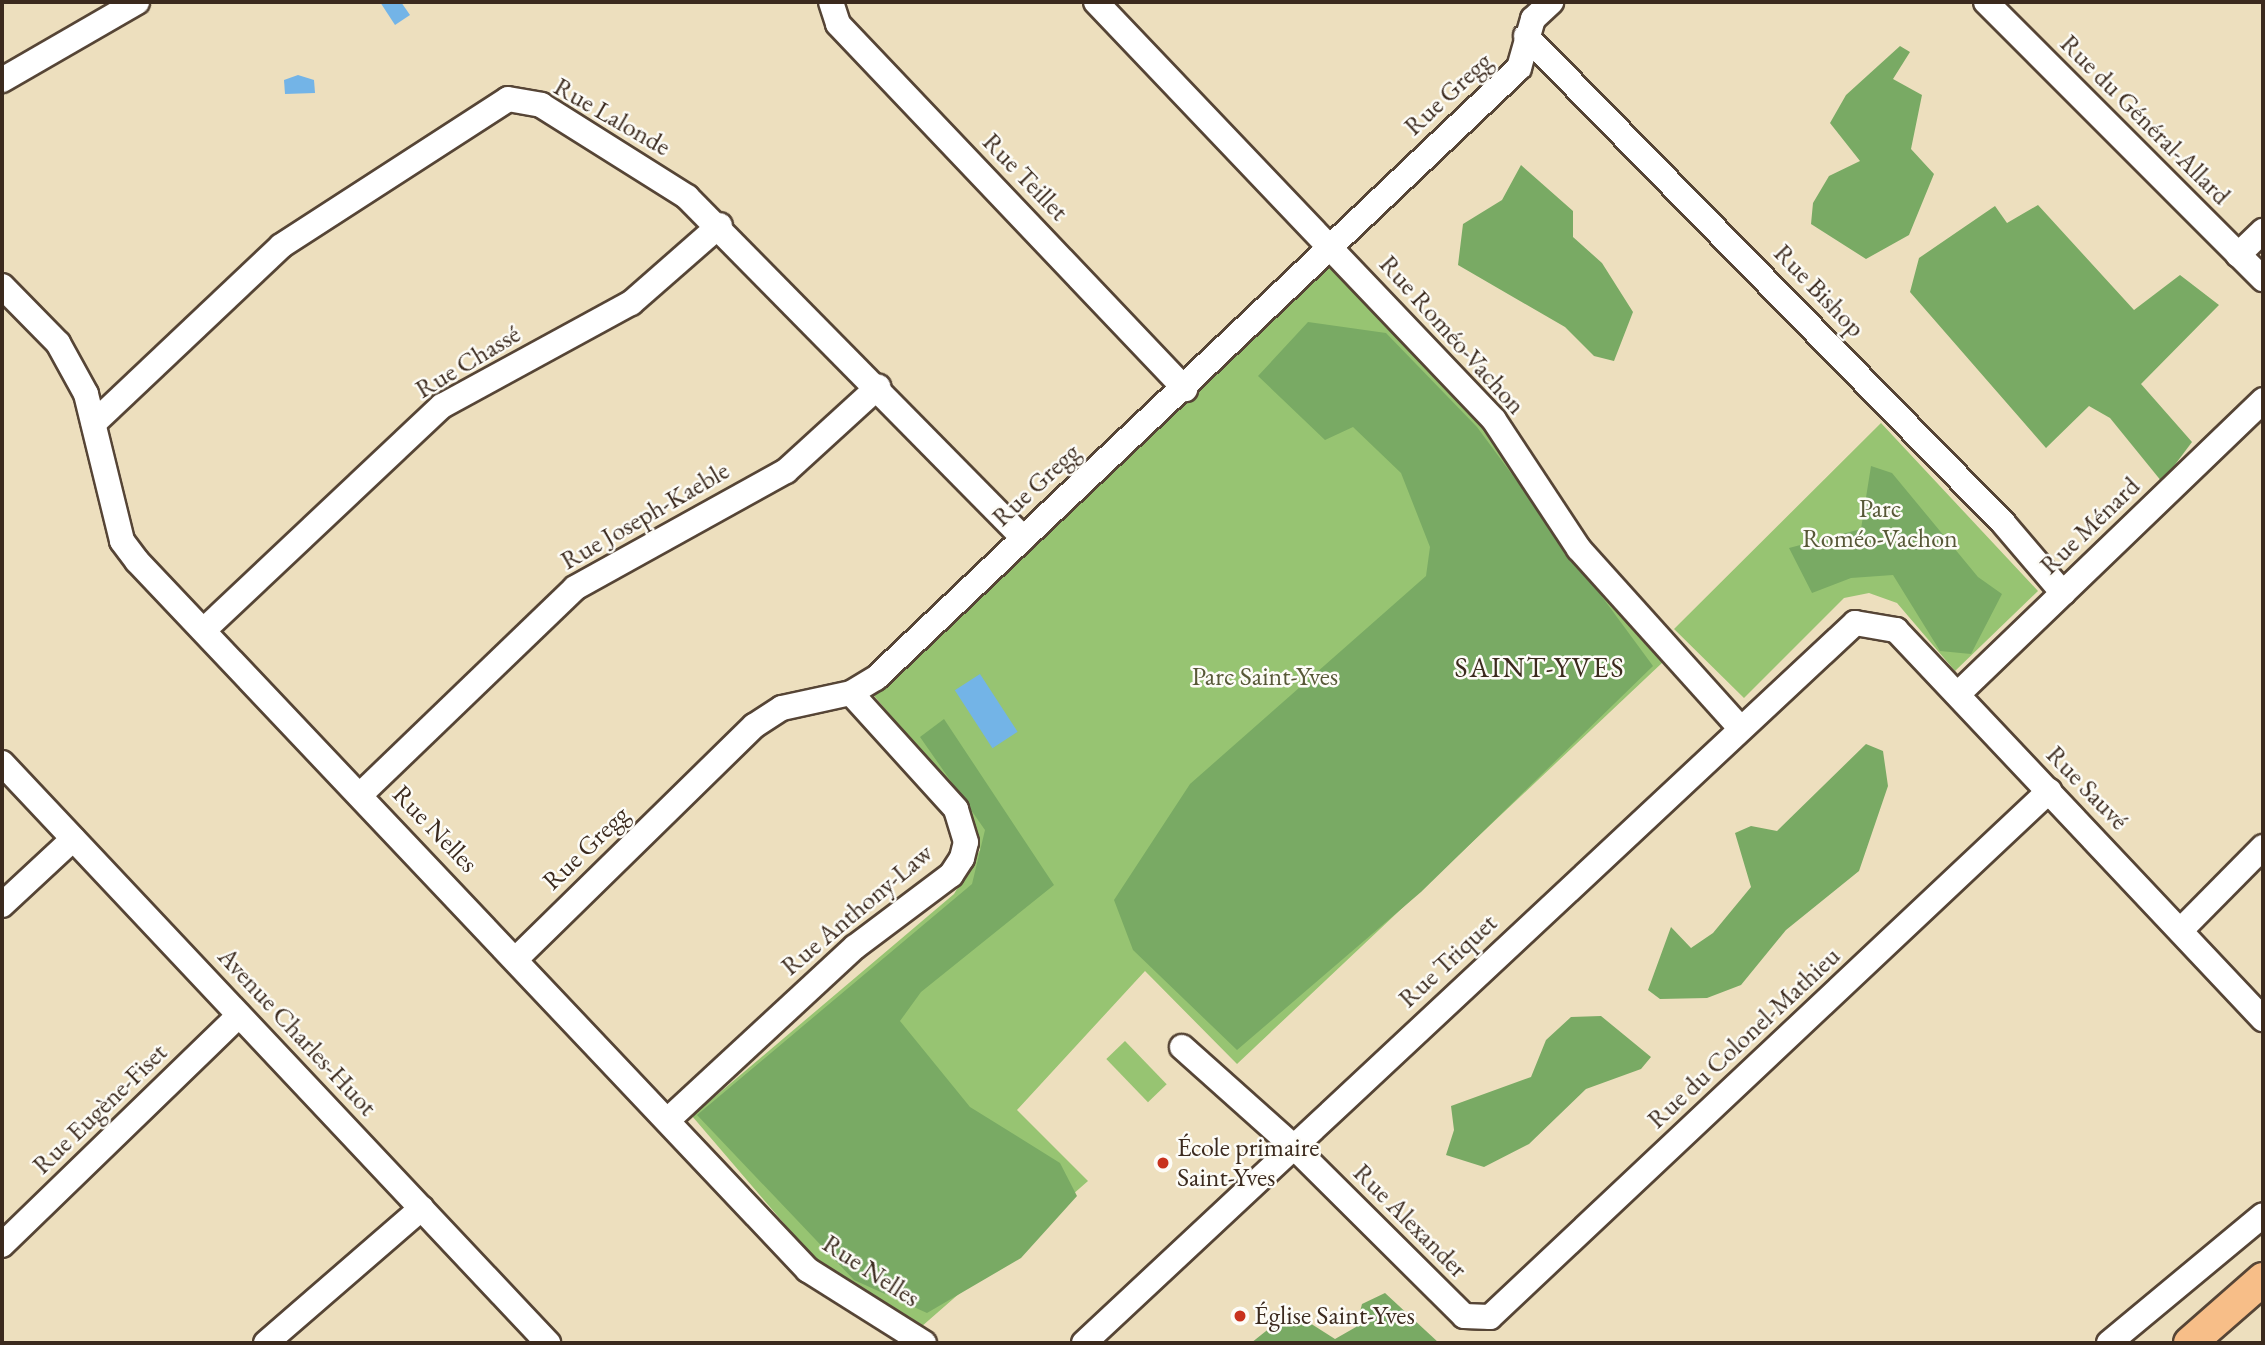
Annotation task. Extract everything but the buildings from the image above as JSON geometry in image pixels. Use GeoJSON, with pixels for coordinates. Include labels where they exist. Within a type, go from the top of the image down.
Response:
{"type":"FeatureCollection","features":[{"type":"Feature","properties":{"kind":"main road"},"geometry":{"type":"LineString","coordinates":[[2190,1343],[2263,1279]]}},
{"type":"Feature","properties":{"kind":"street"},"geometry":{"type":"LineString","coordinates":[[2,80],[137,2]]}},
{"type":"Feature","properties":{"kind":"street","name":"Rue Teillet"},"geometry":{"type":"LineString","coordinates":[[831,2],[838,24],[1185,389]]}},
{"type":"Feature","properties":{"kind":"street","name":"Rue Roméo-Vachon"},"geometry":{"type":"LineString","coordinates":[[1096,2],[1494,420],[1579,549],[1740,728]]}},
{"type":"Feature","properties":{"kind":"street","name":"Rue Gregg"},"geometry":{"type":"LineString","coordinates":[[518,957],[754,726],[782,708],[851,693],[1185,389],[1330,245],[1519,68],[1526,36],[1550,2]]}},
{"type":"Feature","properties":{"kind":"street","name":"Rue du Général-Allard"},"geometry":{"type":"LineString","coordinates":[[1986,2],[2263,279]]}},
{"type":"Feature","properties":{"kind":"street","name":"Rue Bishop"},"geometry":{"type":"LineString","coordinates":[[1526,36],[1903,420],[2063,593]]}},
{"type":"Feature","properties":{"kind":"street","name":"Rue Lalonde"},"geometry":{"type":"LineString","coordinates":[[94,422],[281,246],[508,99],[541,105],[687,197],[720,225],[1023,538]]}},
{"type":"Feature","properties":{"kind":"street","name":"Rue Chassé"},"geometry":{"type":"LineString","coordinates":[[204,630],[442,406],[631,303],[720,225]]}},
{"type":"Feature","properties":{"kind":"street"},"geometry":{"type":"LineString","coordinates":[[2238,255],[2263,231]]}},
{"type":"Feature","properties":{"kind":"street","name":"Rue Nelles"},"geometry":{"type":"LineString","coordinates":[[2,286],[58,343],[94,422],[122,541],[360,795],[518,957],[808,1270],[924,1343]]}},
{"type":"Feature","properties":{"kind":"street","name":"Rue Joseph-Kaeble"},"geometry":{"type":"LineString","coordinates":[[360,795],[575,588],[786,471],[878,387]]}},
{"type":"Feature","properties":{"kind":"street","name":"Rue Ménard"},"geometry":{"type":"LineString","coordinates":[[1958,694],[2263,400]]}},
{"type":"Feature","properties":{"kind":"street","name":"Rue Triquet"},"geometry":{"type":"LineString","coordinates":[[1084,1343],[1855,623]]}},
{"type":"Feature","properties":{"kind":"street","name":"Rue Sauvé"},"geometry":{"type":"LineString","coordinates":[[1855,623],[1896,630],[2181,929],[2263,1019]]}},
{"type":"Feature","properties":{"kind":"street","name":"Rue Anthony-Law"},"geometry":{"type":"LineString","coordinates":[[669,1119],[855,947],[951,875],[962,858],[966,842],[956,810],[851,693]]}},
{"type":"Feature","properties":{"kind":"street","name":"Avenue Charles-Huot"},"geometry":{"type":"LineString","coordinates":[[2,763],[548,1343]]}},
{"type":"Feature","properties":{"kind":"street","name":"Rue du Colonel-Mathieu"},"geometry":{"type":"LineString","coordinates":[[1475,1320],[1490,1317],[2049,791]]}},
{"type":"Feature","properties":{"kind":"street"},"geometry":{"type":"LineString","coordinates":[[2,905],[73,839]]}},
{"type":"Feature","properties":{"kind":"street"},"geometry":{"type":"LineString","coordinates":[[2181,929],[2263,848]]}},
{"type":"Feature","properties":{"kind":"street","name":"Rue Eugène-Fiset"},"geometry":{"type":"LineString","coordinates":[[2,1245],[239,1015]]}},
{"type":"Feature","properties":{"kind":"street","name":"Rue Alexander"},"geometry":{"type":"LineString","coordinates":[[1182,1047],[1295,1148],[1464,1316],[1475,1320]]}},
{"type":"Feature","properties":{"kind":"street"},"geometry":{"type":"LineString","coordinates":[[266,1343],[422,1208]]}},
{"type":"Feature","properties":{"kind":"street"},"geometry":{"type":"LineString","coordinates":[[2109,1343],[2263,1215]]}},
{"type":"Feature","properties":{"kind":"green space"},"geometry":{"type":"Polygon","coordinates":[[[1900,46],[1910,52],[1893,79],[1922,95],[1911,149],[1934,174],[1909,235],[1866,259],[1811,224],[1813,203],[1829,176],[1860,161],[1830,123],[1846,95],[1900,46]]]}},
{"type":"Feature","properties":{"kind":"green space"},"geometry":{"type":"Polygon","coordinates":[[[1521,165],[1573,211],[1573,237],[1602,263],[1633,312],[1614,361],[1594,356],[1565,327],[1458,265],[1463,224],[1502,200],[1521,165]]]}},
{"type":"Feature","properties":{"kind":"green space"},"geometry":{"type":"Polygon","coordinates":[[[2038,205],[2134,310],[2180,275],[2219,305],[2141,384],[2192,442],[2162,482],[2110,418],[2089,406],[2046,448],[1910,292],[1919,258],[1995,206],[2007,223],[2038,205]]]}},
{"type":"Feature","properties":{"kind":"green space","name":"Parc Saint-Yves"},"geometry":{"type":"Polygon","coordinates":[[[1332,253],[1476,404],[1573,555],[1663,662],[1237,1064],[1145,971],[1017,1110],[1088,1181],[921,1327],[818,1263],[692,1116],[954,894],[980,850],[970,810],[870,691],[1332,253]]]}},
{"type":"Feature","properties":{"kind":"green space"},"geometry":{"type":"Polygon","coordinates":[[[1308,322],[1386,333],[1477,427],[1653,666],[1421,892],[1237,1050],[1133,950],[1114,900],[1190,784],[1426,576],[1430,547],[1401,473],[1353,427],[1325,440],[1258,376],[1308,322]]]}},
{"type":"Feature","properties":{"kind":"green space","name":"Parc Roméo-Vachon"},"geometry":{"type":"Polygon","coordinates":[[[1881,423],[2038,591],[1955,671],[1897,603],[1869,593],[1844,598],[1744,698],[1674,629],[1881,423]]]}},
{"type":"Feature","properties":{"kind":"green space"},"geometry":{"type":"Polygon","coordinates":[[[1871,466],[1892,473],[1978,577],[2002,594],[1971,654],[1940,651],[1893,575],[1851,578],[1812,593],[1789,548],[1861,529],[1871,466]]]}},
{"type":"Feature","properties":{"kind":"green space"},"geometry":{"type":"Polygon","coordinates":[[[944,719],[1054,885],[921,992],[900,1021],[970,1107],[1060,1163],[1077,1196],[1021,1258],[927,1313],[854,1280],[697,1115],[972,884],[985,830],[920,737],[944,719]]]}},
{"type":"Feature","properties":{"kind":"green space"},"geometry":{"type":"Polygon","coordinates":[[[1866,744],[1883,751],[1888,786],[1859,871],[1786,930],[1741,985],[1707,998],[1660,999],[1648,990],[1671,927],[1691,948],[1713,933],[1751,887],[1735,833],[1751,826],[1777,831],[1866,744]]]}},
{"type":"Feature","properties":{"kind":"green space"},"geometry":{"type":"Polygon","coordinates":[[[1601,1016],[1651,1057],[1641,1069],[1586,1089],[1529,1144],[1484,1167],[1446,1155],[1454,1130],[1451,1106],[1531,1077],[1546,1040],[1571,1017],[1601,1016]]]}},
{"type":"Feature","properties":{"kind":"green space"},"geometry":{"type":"Polygon","coordinates":[[[1125,1041],[1167,1084],[1148,1102],[1106,1059],[1125,1041]]]}},
{"type":"Feature","properties":{"kind":"green space"},"geometry":{"type":"Polygon","coordinates":[[[1385,1293],[1439,1343],[1251,1343],[1291,1311],[1335,1339],[1356,1327],[1362,1304],[1385,1293]]]}},
{"type":"Feature","properties":{"kind":"water"},"geometry":{"type":"Polygon","coordinates":[[[380,2],[401,2],[410,15],[395,25],[380,2]]]}},
{"type":"Feature","properties":{"kind":"water"},"geometry":{"type":"Polygon","coordinates":[[[298,75],[314,80],[315,93],[285,94],[284,80],[298,75]]]}},
{"type":"Feature","properties":{"kind":"water"},"geometry":{"type":"Polygon","coordinates":[[[980,674],[1018,732],[992,748],[955,690],[980,674]]]}},
{"type":"Feature","properties":{"kind":"place","name":"École primaire Saint-Yves"},"geometry":{"type":"Point","coordinates":[1163,1163]}},
{"type":"Feature","properties":{"kind":"place","name":"Église Saint-Yves"},"geometry":{"type":"Point","coordinates":[1240,1316]}},
{"type":"Feature","properties":{"kind":"district","name":"SAINT-YVES"},"geometry":{"type":"Point","coordinates":[1540,667]}}]}
